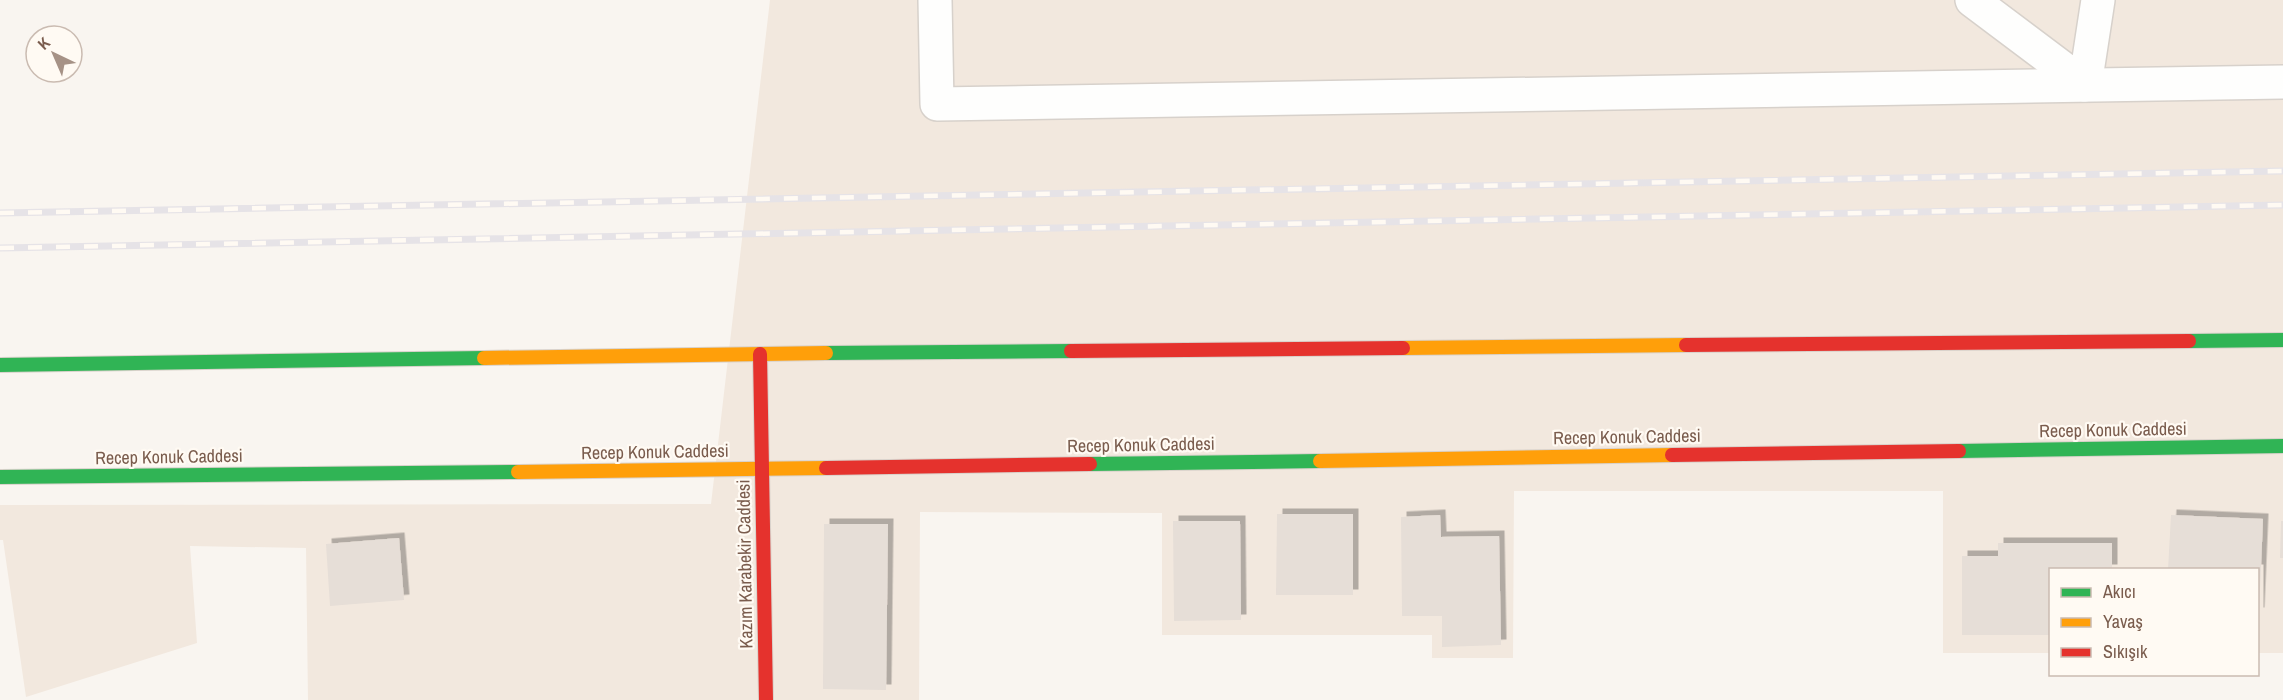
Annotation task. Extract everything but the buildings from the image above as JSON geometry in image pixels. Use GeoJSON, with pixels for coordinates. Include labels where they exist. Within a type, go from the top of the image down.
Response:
{"type":"FeatureCollection","features":[{"type":"Feature","properties":{"kind":"main road"},"geometry":{"type":"LineString","coordinates":[[0,365],[760,354],[2283,340]]}},
{"type":"Feature","properties":{"kind":"main road","name":"Kazım Karabekir Caddesi"},"geometry":{"type":"LineString","coordinates":[[760,354],[766,700]]}},
{"type":"Feature","properties":{"kind":"main road","name":"Recep Konuk Caddesi"},"geometry":{"type":"LineString","coordinates":[[0,477],[762,469],[2283,446]]}},
{"type":"Feature","properties":{"kind":"street"},"geometry":{"type":"LineString","coordinates":[[935,0],[937,104],[2283,81]]}},
{"type":"Feature","properties":{"kind":"street"},"geometry":{"type":"LineString","coordinates":[[1972,0],[2085,85]]}},
{"type":"Feature","properties":{"kind":"street"},"geometry":{"type":"LineString","coordinates":[[2085,85],[2098,0]]}},
{"type":"Feature","properties":{"kind":"shaded area"},"geometry":{"type":"Polygon","coordinates":[[[770,0],[2283,0],[2283,653],[2259,653],[2259,568],[2049,568],[2049,653],[1943,653],[1943,491],[1514,491],[1513,658],[1432,658],[1432,635],[1162,635],[1162,513],[920,512],[919,700],[308,700],[306,548],[190,546],[197,643],[26,697],[3,540],[0,540],[0,505],[711,504],[770,0]]]}},
{"type":"Feature","properties":{"kind":"railway"},"geometry":{"type":"LineString","coordinates":[[0,213],[2283,171]]}},
{"type":"Feature","properties":{"kind":"railway"},"geometry":{"type":"LineString","coordinates":[[0,248],[2283,205]]}},
{"type":"Feature","properties":{"kind":"traffic: fast"},"geometry":{"type":"LineString","coordinates":[[2189,341],[2283,340]]}},
{"type":"Feature","properties":{"kind":"traffic: fast"},"geometry":{"type":"LineString","coordinates":[[826,353],[1071,351]]}},
{"type":"Feature","properties":{"kind":"traffic: fast"},"geometry":{"type":"LineString","coordinates":[[0,365],[484,358]]}},
{"type":"Feature","properties":{"kind":"traffic: fast"},"geometry":{"type":"LineString","coordinates":[[1959,451],[2283,446]]}},
{"type":"Feature","properties":{"kind":"traffic: fast"},"geometry":{"type":"LineString","coordinates":[[1090,464],[1320,461]]}},
{"type":"Feature","properties":{"kind":"traffic: fast"},"geometry":{"type":"LineString","coordinates":[[0,477],[518,472]]}},
{"type":"Feature","properties":{"kind":"traffic: slow"},"geometry":{"type":"LineString","coordinates":[[1403,348],[1686,345]]}},
{"type":"Feature","properties":{"kind":"traffic: slow"},"geometry":{"type":"LineString","coordinates":[[484,358],[826,353]]}},
{"type":"Feature","properties":{"kind":"traffic: slow"},"geometry":{"type":"LineString","coordinates":[[1320,461],[1672,455]]}},
{"type":"Feature","properties":{"kind":"traffic: slow"},"geometry":{"type":"LineString","coordinates":[[518,472],[826,468]]}},
{"type":"Feature","properties":{"kind":"traffic: jam"},"geometry":{"type":"LineString","coordinates":[[1686,345],[2189,341]]}},
{"type":"Feature","properties":{"kind":"traffic: jam"},"geometry":{"type":"LineString","coordinates":[[1071,351],[1403,348]]}},
{"type":"Feature","properties":{"kind":"traffic: jam"},"geometry":{"type":"LineString","coordinates":[[760,354],[766,700]]}},
{"type":"Feature","properties":{"kind":"traffic: jam"},"geometry":{"type":"LineString","coordinates":[[1672,455],[1959,451]]}},
{"type":"Feature","properties":{"kind":"traffic: jam"},"geometry":{"type":"LineString","coordinates":[[826,468],[1090,464]]}}]}
